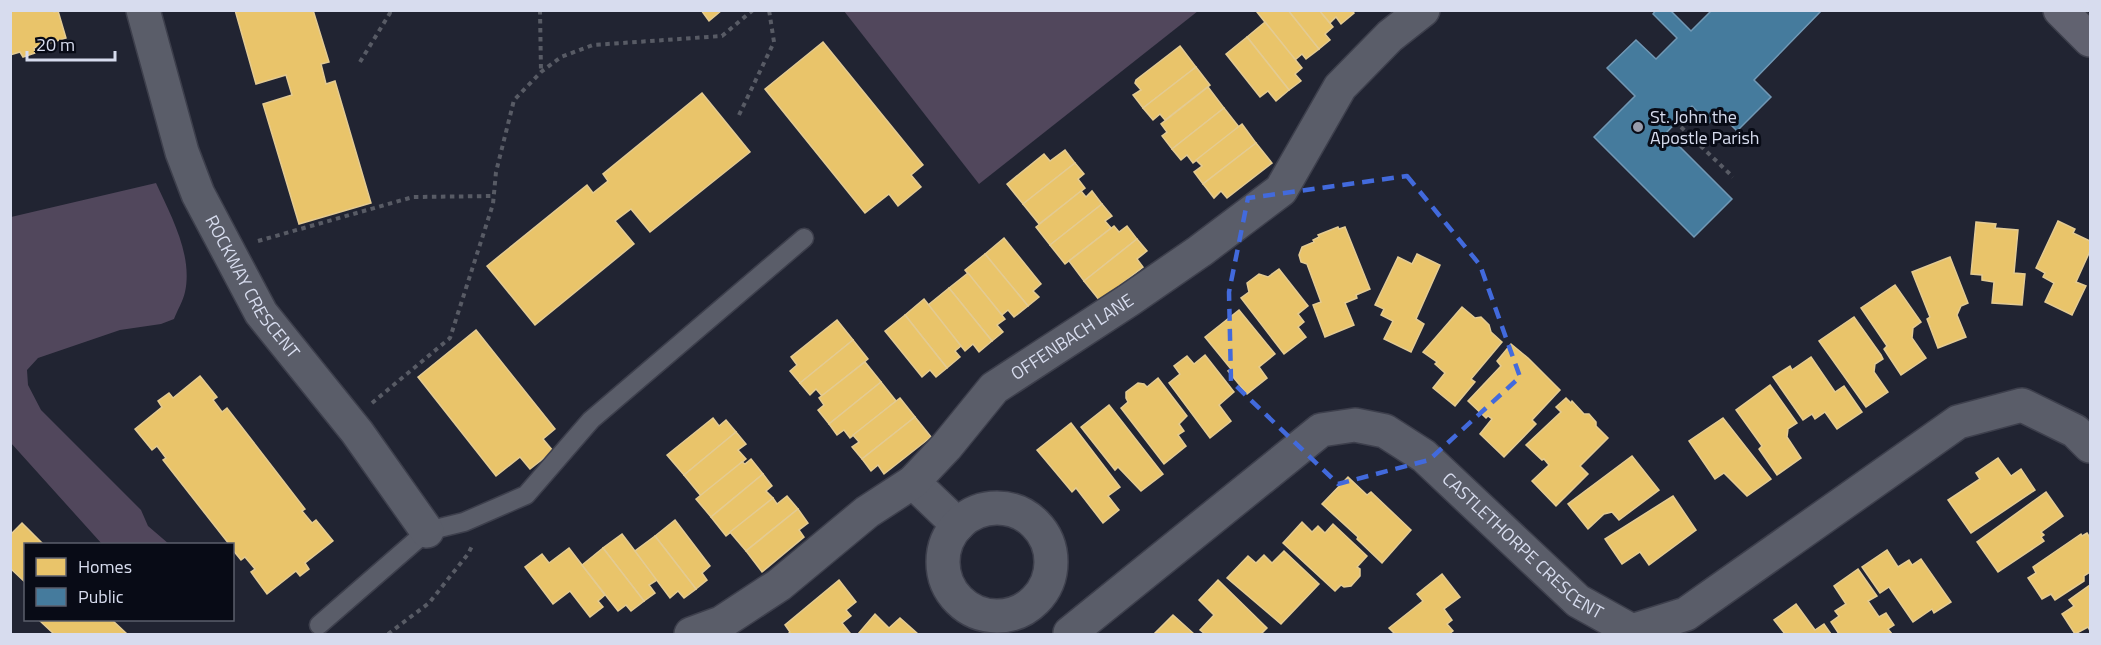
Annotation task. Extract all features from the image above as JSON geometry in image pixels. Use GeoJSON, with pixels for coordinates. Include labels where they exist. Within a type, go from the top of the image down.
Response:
{"type":"FeatureCollection","features":[{"type":"Feature","properties":{"kind":"main road"},"geometry":{"type":"LineString","coordinates":[[2060,10],[2091,40]]}},
{"type":"Feature","properties":{"kind":"street","name":"ROCKWAY CRESCENT"},"geometry":{"type":"LineString","coordinates":[[143,10],[182,152],[198,194],[261,313],[348,423],[427,531]]}},
{"type":"Feature","properties":{"kind":"street","name":"OFFENBACH LANE"},"geometry":{"type":"LineString","coordinates":[[691,634],[721,623],[778,585],[867,512],[913,482],[946,447],[994,388],[1129,300],[1200,251],[1281,190],[1340,87],[1390,36],[1423,10]]}},
{"type":"Feature","properties":{"kind":"street","name":"CASTLETHORPE CRESCENT"},"geometry":{"type":"LineString","coordinates":[[1071,634],[1321,430],[1355,425],[1385,430],[1424,456],[1578,601],[1632,631],[1686,614],[1958,422],[2022,405],[2075,431],[2091,446]]}},
{"type":"Feature","properties":{"kind":"street"},"geometry":{"type":"LineString","coordinates":[[913,482],[958,525]]}},
{"type":"Feature","properties":{"kind":"street"},"geometry":{"type":"LineString","coordinates":[[1005,508],[1021,513],[1035,523],[1045,536],[1050,552],[1051,569],[1046,585],[1036,600],[1021,611],[1003,616],[985,615],[968,607],[954,594],[945,577],[944,559],[948,540],[958,525],[972,514],[987,509],[1005,508]]}},
{"type":"Feature","properties":{"kind":"street"},"geometry":{"type":"LineString","coordinates":[[1036,600],[1071,634]]}},
{"type":"Feature","properties":{"kind":"lane"},"geometry":{"type":"LineString","coordinates":[[319,625],[427,531],[464,522],[526,495],[591,420],[804,238]]}},
{"type":"Feature","properties":{"kind":"path"},"geometry":{"type":"LineString","coordinates":[[360,62],[390,13],[389,10]]}},
{"type":"Feature","properties":{"kind":"path"},"geometry":{"type":"LineString","coordinates":[[540,10],[541,72]]}},
{"type":"Feature","properties":{"kind":"path"},"geometry":{"type":"LineString","coordinates":[[348,423],[450,338],[494,204],[496,172],[514,100],[541,72],[561,57],[593,45],[722,36],[753,10]]}},
{"type":"Feature","properties":{"kind":"path"},"geometry":{"type":"LineString","coordinates":[[739,115],[774,42],[769,10]]}},
{"type":"Feature","properties":{"kind":"path"},"geometry":{"type":"LineString","coordinates":[[1681,127],[1733,177]]}},
{"type":"Feature","properties":{"kind":"path"},"geometry":{"type":"LineString","coordinates":[[228,250],[287,231],[413,197],[494,196]]}},
{"type":"Feature","properties":{"kind":"path"},"geometry":{"type":"LineString","coordinates":[[388,634],[429,603],[468,554],[487,512]]}},
{"type":"Feature","properties":{"kind":"highlighted area"},"geometry":{"type":"Polygon","coordinates":[[[1407,176],[1480,265],[1520,377],[1429,460],[1338,484],[1231,381],[1229,292],[1248,198],[1407,176]]]}},
{"type":"Feature","properties":{"kind":"shaded area"},"geometry":{"type":"Polygon","coordinates":[[[844,11],[1198,11],[979,184],[844,11]]]}},
{"type":"Feature","properties":{"kind":"shaded area"},"geometry":{"type":"Polygon","coordinates":[[[156,183],[174,222],[186,264],[185,292],[174,319],[161,324],[120,330],[38,358],[27,370],[28,385],[41,410],[141,510],[148,526],[168,543],[101,543],[11,443],[11,217],[156,183]]]}},
{"type":"Feature","properties":{"kind":"building: Homes"},"geometry":{"type":"Polygon","coordinates":[[[10,10],[58,11],[66,38],[34,48],[35,53],[23,57],[20,52],[10,55],[10,10]]]}},
{"type":"Feature","properties":{"kind":"building: Homes"},"geometry":{"type":"Polygon","coordinates":[[[235,10],[313,10],[329,62],[321,64],[326,84],[335,81],[371,203],[299,224],[263,104],[292,95],[286,75],[256,84],[235,10]]]}},
{"type":"Feature","properties":{"kind":"building: Homes"},"geometry":{"type":"Polygon","coordinates":[[[701,10],[722,10],[709,21],[701,10]]]}},
{"type":"Feature","properties":{"kind":"building: Homes"},"geometry":{"type":"Polygon","coordinates":[[[1259,10],[1288,10],[1319,49],[1306,59],[1302,54],[1295,60],[1257,12],[1259,10]]]}},
{"type":"Feature","properties":{"kind":"building: Homes"},"geometry":{"type":"Polygon","coordinates":[[[1288,10],[1319,10],[1333,27],[1325,34],[1330,40],[1319,49],[1288,10]]]}},
{"type":"Feature","properties":{"kind":"building: Homes"},"geometry":{"type":"Polygon","coordinates":[[[1319,10],[1352,10],[1354,13],[1341,24],[1336,17],[1330,23],[1319,10]]]}},
{"type":"Feature","properties":{"kind":"building: Homes"},"geometry":{"type":"Polygon","coordinates":[[[1265,22],[1302,68],[1295,74],[1301,81],[1289,90],[1247,37],[1265,22]]]}},
{"type":"Feature","properties":{"kind":"building: Homes"},"geometry":{"type":"Polygon","coordinates":[[[1247,37],[1289,90],[1276,101],[1268,91],[1260,97],[1226,54],[1247,37]]]}},
{"type":"Feature","properties":{"kind":"building: Homes"},"geometry":{"type":"Polygon","coordinates":[[[823,42],[923,165],[911,175],[921,187],[898,206],[889,194],[865,213],[765,89],[823,42]]]}},
{"type":"Feature","properties":{"kind":"building: Homes"},"geometry":{"type":"Polygon","coordinates":[[[1180,46],[1196,67],[1143,108],[1133,95],[1141,90],[1135,83],[1136,80],[1180,46]]]}},
{"type":"Feature","properties":{"kind":"building: Homes"},"geometry":{"type":"Polygon","coordinates":[[[1196,67],[1210,85],[1165,120],[1160,114],[1153,120],[1143,108],[1196,67]]]}},
{"type":"Feature","properties":{"kind":"building: Homes"},"geometry":{"type":"Polygon","coordinates":[[[1208,87],[1224,108],[1172,149],[1162,136],[1167,132],[1161,124],[1208,87]]]}},
{"type":"Feature","properties":{"kind":"building: Homes"},"geometry":{"type":"Polygon","coordinates":[[[702,93],[750,152],[650,232],[631,209],[615,221],[634,244],[535,325],[487,266],[587,185],[593,193],[608,181],[603,174],[702,93]]]}},
{"type":"Feature","properties":{"kind":"building: Homes"},"geometry":{"type":"Polygon","coordinates":[[[1224,108],[1239,127],[1193,163],[1187,155],[1181,160],[1172,149],[1224,108]]]}},
{"type":"Feature","properties":{"kind":"building: Homes"},"geometry":{"type":"Polygon","coordinates":[[[1242,124],[1256,143],[1203,184],[1194,172],[1202,166],[1196,160],[1242,124]]]}},
{"type":"Feature","properties":{"kind":"building: Homes"},"geometry":{"type":"Polygon","coordinates":[[[1256,143],[1272,163],[1227,198],[1221,191],[1214,198],[1203,184],[1256,143]]]}},
{"type":"Feature","properties":{"kind":"building: Homes"},"geometry":{"type":"Polygon","coordinates":[[[1065,150],[1075,163],[1023,204],[1007,184],[1044,154],[1050,161],[1065,150]]]}},
{"type":"Feature","properties":{"kind":"building: Homes"},"geometry":{"type":"Polygon","coordinates":[[[1075,163],[1084,174],[1078,179],[1085,188],[1039,224],[1023,204],[1075,163]]]}},
{"type":"Feature","properties":{"kind":"building: Homes"},"geometry":{"type":"Polygon","coordinates":[[[1081,191],[1086,197],[1092,191],[1102,204],[1050,245],[1036,227],[1081,191]]]}},
{"type":"Feature","properties":{"kind":"building: Homes"},"geometry":{"type":"Polygon","coordinates":[[[1102,204],[1112,216],[1105,221],[1111,228],[1065,264],[1050,245],[1102,204]]]}},
{"type":"Feature","properties":{"kind":"building: Homes"},"geometry":{"type":"Polygon","coordinates":[[[2058,221],[2075,229],[2073,233],[2090,241],[2090,251],[2076,282],[2086,286],[2072,315],[2045,302],[2054,283],[2043,277],[2045,273],[2036,268],[2058,221]]]}},
{"type":"Feature","properties":{"kind":"building: Homes"},"geometry":{"type":"Polygon","coordinates":[[[1976,222],[1996,224],[1995,228],[2018,230],[2014,273],[2025,274],[2022,305],[1992,303],[1994,282],[1982,280],[1982,275],[1971,274],[1976,222]]]}},
{"type":"Feature","properties":{"kind":"building: Homes"},"geometry":{"type":"Polygon","coordinates":[[[1114,226],[1119,232],[1127,226],[1137,239],[1084,281],[1069,261],[1114,226]]]}},
{"type":"Feature","properties":{"kind":"building: Homes"},"geometry":{"type":"Polygon","coordinates":[[[1338,227],[1339,229],[1345,227],[1370,289],[1345,303],[1354,325],[1325,337],[1313,305],[1321,302],[1307,264],[1301,262],[1299,255],[1302,247],[1314,242],[1313,240],[1319,237],[1318,235],[1338,227]]]}},
{"type":"Feature","properties":{"kind":"building: Homes"},"geometry":{"type":"Polygon","coordinates":[[[1004,238],[1041,284],[1033,291],[1039,297],[1028,306],[985,254],[1004,238]]]}},
{"type":"Feature","properties":{"kind":"building: Homes"},"geometry":{"type":"Polygon","coordinates":[[[1137,239],[1147,251],[1137,259],[1143,267],[1100,301],[1084,281],[1137,239]]]}},
{"type":"Feature","properties":{"kind":"building: Homes"},"geometry":{"type":"Polygon","coordinates":[[[985,254],[1028,306],[1014,317],[1008,310],[1002,315],[965,270],[985,254]]]}},
{"type":"Feature","properties":{"kind":"building: Homes"},"geometry":{"type":"Polygon","coordinates":[[[1417,254],[1440,265],[1416,319],[1424,324],[1411,352],[1384,339],[1393,321],[1381,315],[1384,309],[1375,305],[1398,257],[1412,264],[1417,254]]]}},
{"type":"Feature","properties":{"kind":"building: Homes"},"geometry":{"type":"Polygon","coordinates":[[[1950,257],[1968,303],[1961,306],[1957,315],[1966,337],[1938,348],[1927,319],[1930,317],[1912,272],[1950,257]]]}},
{"type":"Feature","properties":{"kind":"building: Homes"},"geometry":{"type":"Polygon","coordinates":[[[1279,269],[1308,306],[1298,314],[1304,322],[1298,327],[1306,337],[1284,354],[1241,298],[1249,292],[1247,283],[1259,274],[1268,277],[1279,269]]]}},
{"type":"Feature","properties":{"kind":"building: Homes"},"geometry":{"type":"Polygon","coordinates":[[[968,273],[1005,319],[997,325],[1003,332],[992,341],[949,288],[968,273]]]}},
{"type":"Feature","properties":{"kind":"building: Homes"},"geometry":{"type":"Polygon","coordinates":[[[1895,285],[1921,322],[1913,328],[1912,338],[1926,358],[1901,375],[1884,349],[1887,346],[1861,308],[1895,285]]]}},
{"type":"Feature","properties":{"kind":"building: Homes"},"geometry":{"type":"Polygon","coordinates":[[[949,288],[992,341],[979,352],[973,344],[965,351],[928,305],[949,288]]]}},
{"type":"Feature","properties":{"kind":"building: Homes"},"geometry":{"type":"Polygon","coordinates":[[[924,299],[961,346],[955,351],[960,357],[947,368],[905,315],[924,299]]]}},
{"type":"Feature","properties":{"kind":"building: Homes"},"geometry":{"type":"Polygon","coordinates":[[[1462,307],[1475,318],[1481,317],[1489,325],[1491,332],[1502,342],[1471,379],[1475,382],[1455,406],[1433,388],[1445,373],[1435,364],[1437,362],[1423,352],[1462,307]]]}},
{"type":"Feature","properties":{"kind":"building: Homes"},"geometry":{"type":"Polygon","coordinates":[[[1239,310],[1275,354],[1259,367],[1267,378],[1247,394],[1228,371],[1231,369],[1205,337],[1239,310]]]}},
{"type":"Feature","properties":{"kind":"building: Homes"},"geometry":{"type":"Polygon","coordinates":[[[905,315],[947,368],[936,377],[930,370],[922,377],[885,331],[905,315]]]}},
{"type":"Feature","properties":{"kind":"building: Homes"},"geometry":{"type":"Polygon","coordinates":[[[1854,317],[1883,359],[1875,364],[1874,372],[1888,392],[1866,407],[1819,341],[1854,317]]]}},
{"type":"Feature","properties":{"kind":"building: Homes"},"geometry":{"type":"Polygon","coordinates":[[[837,320],[853,340],[800,383],[790,371],[797,365],[791,357],[837,320]]]}},
{"type":"Feature","properties":{"kind":"building: Homes"},"geometry":{"type":"Polygon","coordinates":[[[476,330],[555,429],[543,439],[553,451],[530,469],[520,457],[496,476],[418,377],[476,330]]]}},
{"type":"Feature","properties":{"kind":"building: Homes"},"geometry":{"type":"Polygon","coordinates":[[[853,340],[868,359],[822,396],[816,389],[810,395],[800,383],[853,340]]]}},
{"type":"Feature","properties":{"kind":"building: Homes"},"geometry":{"type":"Polygon","coordinates":[[[1511,344],[1560,390],[1532,420],[1536,424],[1504,457],[1480,434],[1492,419],[1488,416],[1486,418],[1468,401],[1501,366],[1497,361],[1511,344]]]}},
{"type":"Feature","properties":{"kind":"building: Homes"},"geometry":{"type":"Polygon","coordinates":[[[1205,355],[1234,392],[1219,405],[1231,421],[1210,438],[1169,383],[1180,374],[1174,366],[1187,356],[1194,364],[1205,355]]]}},
{"type":"Feature","properties":{"kind":"building: Homes"},"geometry":{"type":"Polygon","coordinates":[[[1811,357],[1835,392],[1844,386],[1862,412],[1837,429],[1825,412],[1815,419],[1812,414],[1803,420],[1773,377],[1790,366],[1792,370],[1811,357]]]}},
{"type":"Feature","properties":{"kind":"building: Homes"},"geometry":{"type":"Polygon","coordinates":[[[865,362],[881,382],[829,424],[818,410],[824,405],[819,398],[865,362]]]}},
{"type":"Feature","properties":{"kind":"building: Homes"},"geometry":{"type":"Polygon","coordinates":[[[200,376],[217,397],[213,400],[222,412],[227,408],[305,509],[302,511],[312,523],[316,520],[333,541],[305,563],[309,569],[300,576],[296,571],[267,594],[251,572],[255,569],[245,557],[241,560],[234,551],[234,543],[228,543],[163,460],[166,458],[157,446],[152,450],[135,429],[162,407],[158,401],[169,393],[173,398],[200,376]]]}},
{"type":"Feature","properties":{"kind":"building: Homes"},"geometry":{"type":"Polygon","coordinates":[[[1158,378],[1187,416],[1179,424],[1184,431],[1178,435],[1186,446],[1164,464],[1121,408],[1128,402],[1126,392],[1138,383],[1147,387],[1158,378]]]}},
{"type":"Feature","properties":{"kind":"building: Homes"},"geometry":{"type":"Polygon","coordinates":[[[881,382],[896,401],[850,438],[844,430],[837,435],[829,424],[881,382]]]}},
{"type":"Feature","properties":{"kind":"building: Homes"},"geometry":{"type":"Polygon","coordinates":[[[1770,385],[1797,423],[1788,429],[1787,437],[1801,458],[1777,475],[1759,449],[1762,446],[1736,410],[1770,385]]]}},
{"type":"Feature","properties":{"kind":"building: Homes"},"geometry":{"type":"Polygon","coordinates":[[[900,398],[915,417],[862,459],[852,447],[859,442],[853,435],[900,398]]]}},
{"type":"Feature","properties":{"kind":"building: Homes"},"geometry":{"type":"Polygon","coordinates":[[[1566,398],[1584,414],[1589,414],[1596,422],[1596,426],[1608,438],[1580,466],[1588,474],[1556,506],[1532,481],[1549,465],[1526,445],[1561,412],[1556,407],[1566,398]]]}},
{"type":"Feature","properties":{"kind":"building: Homes"},"geometry":{"type":"Polygon","coordinates":[[[1109,405],[1163,474],[1141,491],[1118,467],[1115,470],[1081,427],[1109,405]]]}},
{"type":"Feature","properties":{"kind":"building: Homes"},"geometry":{"type":"Polygon","coordinates":[[[915,417],[931,437],[884,474],[878,465],[871,471],[862,459],[915,417]]]}},
{"type":"Feature","properties":{"kind":"building: Homes"},"geometry":{"type":"Polygon","coordinates":[[[713,418],[719,426],[726,420],[736,432],[684,475],[667,455],[713,418]]]}},
{"type":"Feature","properties":{"kind":"building: Homes"},"geometry":{"type":"Polygon","coordinates":[[[1723,418],[1771,479],[1747,496],[1724,473],[1715,479],[1689,441],[1723,418]]]}},
{"type":"Feature","properties":{"kind":"building: Homes"},"geometry":{"type":"Polygon","coordinates":[[[1071,423],[1120,487],[1108,496],[1119,510],[1103,523],[1076,488],[1072,492],[1037,450],[1071,423]]]}},
{"type":"Feature","properties":{"kind":"building: Homes"},"geometry":{"type":"Polygon","coordinates":[[[736,432],[746,444],[738,450],[746,459],[701,496],[684,475],[736,432]]]}},
{"type":"Feature","properties":{"kind":"building: Homes"},"geometry":{"type":"Polygon","coordinates":[[[1632,456],[1659,490],[1619,520],[1612,512],[1604,514],[1588,529],[1568,504],[1632,456]]]}},
{"type":"Feature","properties":{"kind":"building: Homes"},"geometry":{"type":"Polygon","coordinates":[[[1998,458],[2011,476],[2021,469],[2035,490],[1971,533],[1948,500],[1980,479],[1976,473],[1998,458]]]}},
{"type":"Feature","properties":{"kind":"building: Homes"},"geometry":{"type":"Polygon","coordinates":[[[751,459],[763,474],[711,517],[696,499],[742,462],[745,464],[751,459]]]}},
{"type":"Feature","properties":{"kind":"building: Homes"},"geometry":{"type":"Polygon","coordinates":[[[763,474],[772,486],[766,491],[773,498],[726,536],[711,517],[763,474]]]}},
{"type":"Feature","properties":{"kind":"building: Homes"},"geometry":{"type":"Polygon","coordinates":[[[1348,477],[1367,495],[1371,492],[1411,530],[1382,563],[1322,504],[1348,477]]]}},
{"type":"Feature","properties":{"kind":"building: Homes"},"geometry":{"type":"Polygon","coordinates":[[[2046,492],[2063,516],[2041,532],[2044,535],[2041,537],[2044,541],[1998,572],[1977,542],[2046,492]]]}},
{"type":"Feature","properties":{"kind":"building: Homes"},"geometry":{"type":"Polygon","coordinates":[[[787,496],[798,509],[746,551],[730,532],[773,498],[777,504],[787,496]]]}},
{"type":"Feature","properties":{"kind":"building: Homes"},"geometry":{"type":"Polygon","coordinates":[[[1673,496],[1696,530],[1649,565],[1640,552],[1622,564],[1605,539],[1673,496]]]}},
{"type":"Feature","properties":{"kind":"building: Homes"},"geometry":{"type":"Polygon","coordinates":[[[798,509],[808,523],[799,530],[804,537],[762,572],[746,551],[798,509]]]}},
{"type":"Feature","properties":{"kind":"building: Homes"},"geometry":{"type":"Polygon","coordinates":[[[675,520],[710,566],[702,573],[707,580],[696,589],[655,536],[675,520]]]}},
{"type":"Feature","properties":{"kind":"building: Homes"},"geometry":{"type":"Polygon","coordinates":[[[1302,522],[1312,532],[1318,526],[1325,533],[1333,524],[1367,556],[1357,567],[1360,569],[1360,576],[1351,586],[1341,585],[1335,591],[1283,543],[1302,522]]]}},
{"type":"Feature","properties":{"kind":"building: Homes"},"geometry":{"type":"Polygon","coordinates":[[[22,523],[42,543],[24,543],[24,581],[10,568],[10,535],[22,523]]]}},
{"type":"Feature","properties":{"kind":"building: Homes"},"geometry":{"type":"Polygon","coordinates":[[[2087,533],[2090,538],[2090,572],[2084,576],[2084,581],[2055,600],[2051,594],[2042,599],[2028,578],[2036,573],[2033,567],[2081,534],[2082,536],[2087,533]]]}},
{"type":"Feature","properties":{"kind":"building: Homes"},"geometry":{"type":"Polygon","coordinates":[[[622,534],[657,580],[649,585],[655,593],[644,601],[603,548],[622,534]]]}},
{"type":"Feature","properties":{"kind":"building: Homes"},"geometry":{"type":"Polygon","coordinates":[[[655,536],[696,589],[684,598],[678,591],[670,598],[635,551],[655,536]]]}},
{"type":"Feature","properties":{"kind":"building: Homes"},"geometry":{"type":"Polygon","coordinates":[[[569,548],[605,595],[598,601],[603,607],[590,617],[570,591],[553,604],[525,567],[542,554],[549,563],[569,548]]]}},
{"type":"Feature","properties":{"kind":"building: Homes"},"geometry":{"type":"Polygon","coordinates":[[[603,548],[644,601],[631,611],[626,605],[618,611],[582,565],[603,548]]]}},
{"type":"Feature","properties":{"kind":"building: Homes"},"geometry":{"type":"Polygon","coordinates":[[[1887,550],[1898,567],[1909,560],[1912,565],[1921,559],[1951,602],[1934,613],[1932,609],[1913,622],[1889,587],[1880,593],[1862,567],[1887,550]]]}},
{"type":"Feature","properties":{"kind":"building: Homes"},"geometry":{"type":"Polygon","coordinates":[[[1284,551],[1319,584],[1281,624],[1227,578],[1248,556],[1256,563],[1264,555],[1272,563],[1284,551]]]}},
{"type":"Feature","properties":{"kind":"building: Homes"},"geometry":{"type":"Polygon","coordinates":[[[1858,569],[1877,596],[1868,601],[1879,617],[1886,613],[1894,625],[1888,629],[1892,634],[1839,634],[1831,622],[1839,616],[1835,611],[1846,604],[1834,586],[1858,569]]]}},
{"type":"Feature","properties":{"kind":"building: Homes"},"geometry":{"type":"Polygon","coordinates":[[[1442,574],[1460,597],[1444,609],[1452,620],[1447,624],[1453,631],[1449,634],[1395,634],[1389,628],[1423,601],[1417,594],[1442,574]]]}},
{"type":"Feature","properties":{"kind":"building: Homes"},"geometry":{"type":"Polygon","coordinates":[[[839,580],[856,602],[846,610],[851,616],[842,623],[850,633],[788,634],[790,632],[785,625],[839,580]]]}},
{"type":"Feature","properties":{"kind":"building: Homes"},"geometry":{"type":"Polygon","coordinates":[[[1218,580],[1267,628],[1261,634],[1205,634],[1200,630],[1214,615],[1199,600],[1218,580]]]}},
{"type":"Feature","properties":{"kind":"building: Homes"},"geometry":{"type":"Polygon","coordinates":[[[2090,585],[2090,631],[2088,627],[2075,634],[2062,614],[2074,606],[2069,600],[2090,585]]]}},
{"type":"Feature","properties":{"kind":"building: Homes"},"geometry":{"type":"Polygon","coordinates":[[[1796,604],[1815,630],[1824,624],[1831,634],[1785,634],[1774,620],[1796,604]]]}},
{"type":"Feature","properties":{"kind":"building: Homes"},"geometry":{"type":"Polygon","coordinates":[[[875,614],[889,628],[900,618],[918,634],[858,634],[875,614]]]}},
{"type":"Feature","properties":{"kind":"building: Homes"},"geometry":{"type":"Polygon","coordinates":[[[1173,615],[1194,634],[1154,634],[1173,615]]]}},
{"type":"Feature","properties":{"kind":"building: Homes"},"geometry":{"type":"Polygon","coordinates":[[[40,621],[113,621],[127,634],[54,634],[40,621]]]}},
{"type":"Feature","properties":{"kind":"building: Public","name":"St. John the Apostle Parish"},"geometry":{"type":"Polygon","coordinates":[[[1656,10],[1670,10],[1691,31],[1712,10],[1822,10],[1754,80],[1771,97],[1737,131],[1719,113],[1709,123],[1692,106],[1666,133],[1732,199],[1694,237],[1594,137],[1635,96],[1607,68],[1636,40],[1656,59],[1677,38],[1653,14],[1656,10]]]}},
{"type":"Feature","properties":{"kind":"place","name":"St. John the Apostle Parish"},"geometry":{"type":"Point","coordinates":[1638,127]}}]}
